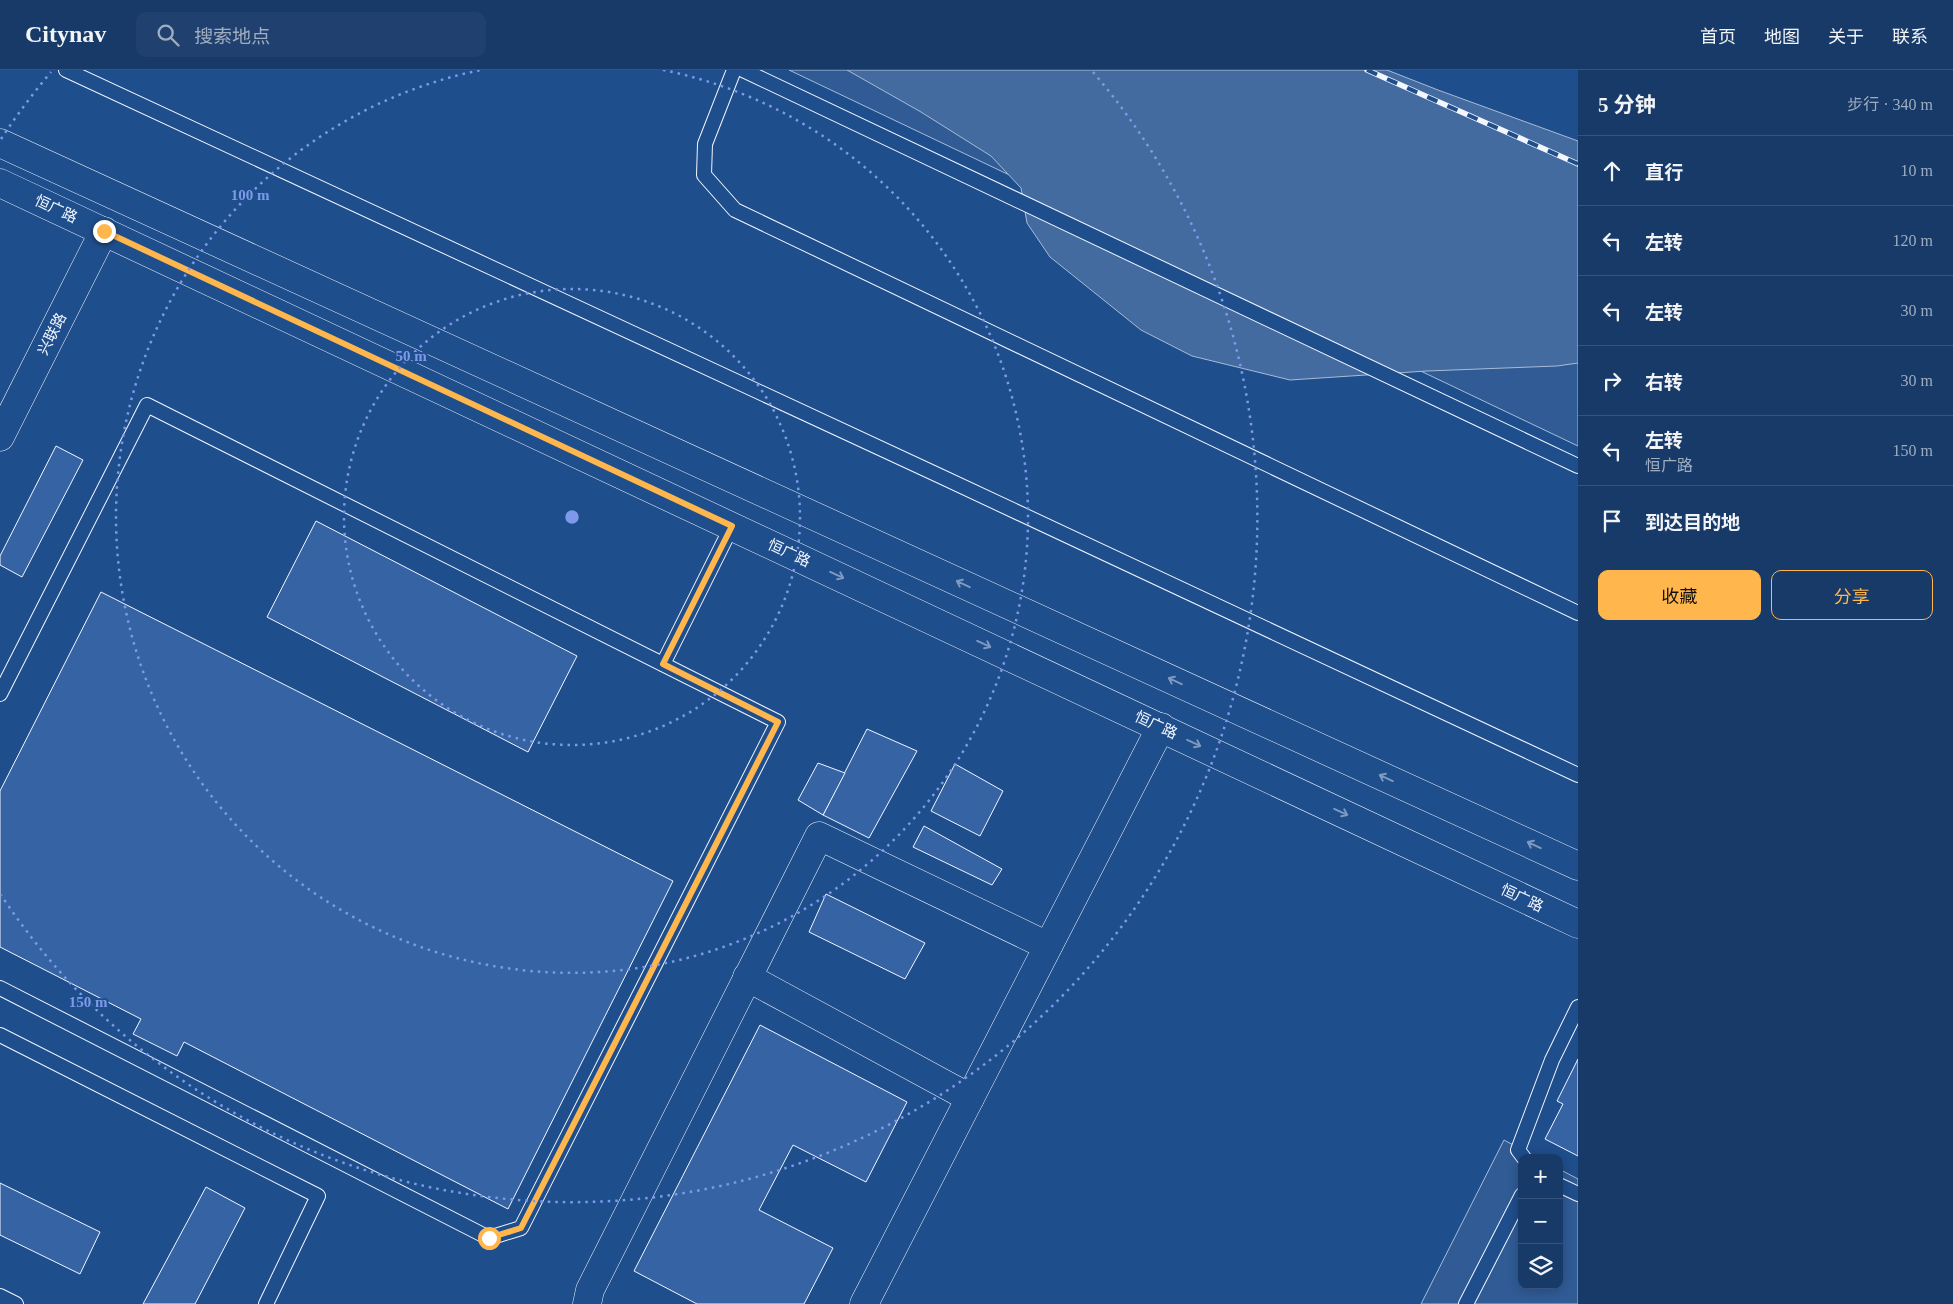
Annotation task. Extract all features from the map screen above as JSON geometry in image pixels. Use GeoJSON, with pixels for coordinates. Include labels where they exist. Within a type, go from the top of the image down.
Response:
{"type":"FeatureCollection","features":[{"type":"Feature","properties":{"kind":"street"},"geometry":{"type":"LineString","coordinates":[[0,143],[1578,866]]}},
{"type":"Feature","properties":{"kind":"street","name":"恒广路"},"geometry":{"type":"LineString","coordinates":[[0,183],[1578,924]]}},
{"type":"Feature","properties":{"kind":"street","name":"兴联路"},"geometry":{"type":"LineString","coordinates":[[0,437],[104,231]]}},
{"type":"Feature","properties":{"kind":"street"},"geometry":{"type":"LineString","coordinates":[[864,1304],[1161,727]]}},
{"type":"Feature","properties":{"kind":"street"},"geometry":{"type":"LineString","coordinates":[[587,1304],[590,1290],[819,836],[1048,946]]}},
{"type":"Feature","properties":{"kind":"street"},"geometry":{"type":"LineString","coordinates":[[747,977],[970,1098]]}},
{"type":"Feature","properties":{"kind":"lane"},"geometry":{"type":"LineString","coordinates":[[66,70],[1578,775]]}},
{"type":"Feature","properties":{"kind":"lane"},"geometry":{"type":"LineString","coordinates":[[734,70],[705,144],[704,175],[735,210],[1578,613]]}},
{"type":"Feature","properties":{"kind":"lane"},"geometry":{"type":"LineString","coordinates":[[743,70],[1578,466]]}},
{"type":"Feature","properties":{"kind":"lane"},"geometry":{"type":"LineString","coordinates":[[0,694],[148,405],[778,722],[521,1228],[489,1238],[0,988]]}},
{"type":"Feature","properties":{"kind":"lane"},"geometry":{"type":"LineString","coordinates":[[663,664],[732,526]]}},
{"type":"Feature","properties":{"kind":"lane"},"geometry":{"type":"LineString","coordinates":[[1521,1154],[1518,1150],[1552,1060],[1578,1007]]}},
{"type":"Feature","properties":{"kind":"lane"},"geometry":{"type":"LineString","coordinates":[[0,1035],[318,1196],[266,1304]]}},
{"type":"Feature","properties":{"kind":"lane"},"geometry":{"type":"LineString","coordinates":[[1563,1187],[1578,1194]]}},
{"type":"Feature","properties":{"kind":"lane"},"geometry":{"type":"LineString","coordinates":[[1466,1304],[1520,1199]]}},
{"type":"Feature","properties":{"kind":"lane"},"geometry":{"type":"LineString","coordinates":[[0,1296],[16,1304]]}},
{"type":"Feature","properties":{"kind":"shaded area"},"geometry":{"type":"Polygon","coordinates":[[[789,70],[990,70],[1578,346],[1578,446],[789,70]]]}},
{"type":"Feature","properties":{"kind":"shaded area"},"geometry":{"type":"Polygon","coordinates":[[[847,70],[1387,70],[1578,141],[1578,363],[1557,366],[1427,371],[1290,380],[1192,356],[1141,330],[1050,257],[1027,223],[1021,188],[991,156],[921,112],[847,70]]]}},
{"type":"Feature","properties":{"kind":"shaded area"},"geometry":{"type":"Polygon","coordinates":[[[1504,1140],[1530,1154],[1518,1154],[1518,1289],[1563,1289],[1563,1171],[1578,1179],[1578,1304],[1421,1304],[1504,1140]]]}},
{"type":"Feature","properties":{"kind":"building"},"geometry":{"type":"Polygon","coordinates":[[[56,446],[83,460],[22,577],[0,565],[0,556],[56,446]]]}},
{"type":"Feature","properties":{"kind":"building"},"geometry":{"type":"Polygon","coordinates":[[[316,521],[577,656],[528,752],[267,617],[316,521]]]}},
{"type":"Feature","properties":{"kind":"building"},"geometry":{"type":"Polygon","coordinates":[[[101,592],[673,881],[508,1209],[184,1042],[177,1056],[133,1034],[141,1019],[0,947],[0,791],[101,592]]]}},
{"type":"Feature","properties":{"kind":"building"},"geometry":{"type":"Polygon","coordinates":[[[867,729],[917,751],[869,838],[823,815],[867,729]]]}},
{"type":"Feature","properties":{"kind":"building"},"geometry":{"type":"Polygon","coordinates":[[[818,763],[845,773],[823,815],[798,800],[818,763]]]}},
{"type":"Feature","properties":{"kind":"building"},"geometry":{"type":"Polygon","coordinates":[[[955,764],[1003,791],[980,836],[931,811],[955,764]]]}},
{"type":"Feature","properties":{"kind":"building"},"geometry":{"type":"Polygon","coordinates":[[[924,826],[1002,869],[992,885],[913,847],[924,826]]]}},
{"type":"Feature","properties":{"kind":"building"},"geometry":{"type":"Polygon","coordinates":[[[826,894],[925,943],[905,979],[809,932],[826,894]]]}},
{"type":"Feature","properties":{"kind":"building"},"geometry":{"type":"Polygon","coordinates":[[[760,1025],[907,1102],[866,1182],[793,1145],[759,1210],[833,1248],[804,1304],[697,1304],[634,1271],[760,1025]]]}},
{"type":"Feature","properties":{"kind":"building"},"geometry":{"type":"Polygon","coordinates":[[[1578,1059],[1578,1156],[1545,1139],[1563,1104],[1557,1101],[1578,1059]]]}},
{"type":"Feature","properties":{"kind":"building"},"geometry":{"type":"Polygon","coordinates":[[[0,1183],[100,1232],[80,1274],[0,1235],[0,1183]]]}},
{"type":"Feature","properties":{"kind":"building"},"geometry":{"type":"Polygon","coordinates":[[[206,1187],[245,1208],[195,1304],[143,1304],[206,1187]]]}},
{"type":"Feature","properties":{"kind":"railway"},"geometry":{"type":"LineString","coordinates":[[1367,70],[1578,164]]}},
{"type":"Feature","properties":{"kind":"route"},"geometry":{"type":"LineString","coordinates":[[104,231],[732,526],[663,664],[778,722],[521,1228],[489,1238]]}}]}
